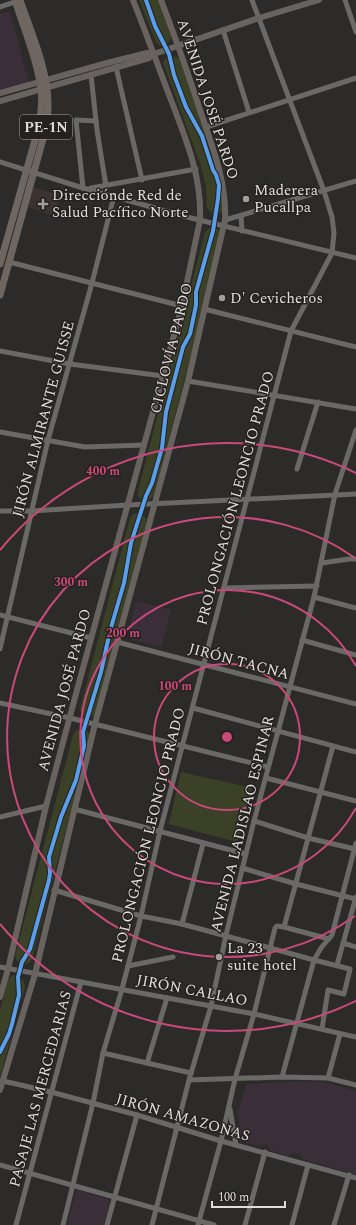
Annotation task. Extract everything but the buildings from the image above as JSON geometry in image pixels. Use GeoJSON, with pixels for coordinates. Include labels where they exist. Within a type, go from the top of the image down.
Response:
{"type":"FeatureCollection","features":[{"type":"Feature","properties":{"kind":"highway","name":"PE-1N"},"geometry":{"type":"LineString","coordinates":[[0,295],[30,172],[42,106],[43,85],[28,40],[18,0]]}},
{"type":"Feature","properties":{"kind":"highway","name":"PE-1N"},"geometry":{"type":"LineString","coordinates":[[0,264],[30,172]]}},
{"type":"Feature","properties":{"kind":"main road","name":"AVENIDA JOSÉ PARDO"},"geometry":{"type":"LineString","coordinates":[[0,996],[8,969],[46,806],[182,306],[200,220],[201,206],[196,170],[133,0]]}},
{"type":"Feature","properties":{"kind":"main road","name":"AVENIDA JOSÉ PARDO"},"geometry":{"type":"LineString","coordinates":[[0,1090],[35,974],[95,724],[188,381],[225,223],[226,204],[218,163],[161,0]]}},
{"type":"Feature","properties":{"kind":"main road"},"geometry":{"type":"LineString","coordinates":[[0,93],[91,74],[149,58],[154,54],[223,30],[319,0]]}},
{"type":"Feature","properties":{"kind":"main road"},"geometry":{"type":"LineString","coordinates":[[0,101],[43,85],[140,54],[154,54]]}},
{"type":"Feature","properties":{"kind":"street"},"geometry":{"type":"LineString","coordinates":[[0,6],[18,0]]}},
{"type":"Feature","properties":{"kind":"street","name":"PROLONGACIÓN LEONCIO PRADO"},"geometry":{"type":"LineString","coordinates":[[63,1225],[74,1186],[103,1053],[128,966],[160,831],[291,331],[332,253],[334,233],[332,217],[324,191],[252,0]]}},
{"type":"Feature","properties":{"kind":"street"},"geometry":{"type":"LineString","coordinates":[[345,0],[356,32]]}},
{"type":"Feature","properties":{"kind":"street"},"geometry":{"type":"LineString","coordinates":[[223,30],[249,112]]}},
{"type":"Feature","properties":{"kind":"street"},"geometry":{"type":"LineString","coordinates":[[116,67],[142,180]]}},
{"type":"Feature","properties":{"kind":"street"},"geometry":{"type":"LineString","coordinates":[[91,74],[96,121],[106,186]]}},
{"type":"Feature","properties":{"kind":"street"},"geometry":{"type":"LineString","coordinates":[[206,127],[356,78]]}},
{"type":"Feature","properties":{"kind":"street"},"geometry":{"type":"LineString","coordinates":[[86,188],[76,120],[96,121]]}},
{"type":"Feature","properties":{"kind":"street"},"geometry":{"type":"LineString","coordinates":[[0,162],[30,172],[200,220],[225,223],[242,231],[356,258]]}},
{"type":"Feature","properties":{"kind":"street"},"geometry":{"type":"LineString","coordinates":[[86,188],[106,186],[196,170]]}},
{"type":"Feature","properties":{"kind":"street"},"geometry":{"type":"LineString","coordinates":[[225,223],[241,216],[356,181]]}},
{"type":"Feature","properties":{"kind":"street","name":"JIRÓN ALMIRANTE GUISSE"},"geometry":{"type":"LineString","coordinates":[[0,649],[48,440],[70,364],[114,196]]}},
{"type":"Feature","properties":{"kind":"street"},"geometry":{"type":"LineString","coordinates":[[241,216],[242,231]]}},
{"type":"Feature","properties":{"kind":"street"},"geometry":{"type":"LineString","coordinates":[[9,262],[182,306]]}},
{"type":"Feature","properties":{"kind":"street"},"geometry":{"type":"LineString","coordinates":[[204,309],[356,347]]}},
{"type":"Feature","properties":{"kind":"street"},"geometry":{"type":"LineString","coordinates":[[0,351],[70,364],[163,376]]}},
{"type":"Feature","properties":{"kind":"street"},"geometry":{"type":"LineString","coordinates":[[188,381],[356,409]]}},
{"type":"Feature","properties":{"kind":"street"},"geometry":{"type":"LineString","coordinates":[[297,469],[318,402]]}},
{"type":"Feature","properties":{"kind":"street","name":"AVENIDA LADISLAO ESPINAR"},"geometry":{"type":"LineString","coordinates":[[152,1225],[189,1080],[211,1006],[242,868],[314,598],[335,494],[356,430]]}},
{"type":"Feature","properties":{"kind":"street"},"geometry":{"type":"LineString","coordinates":[[0,432],[85,447],[144,445]]}},
{"type":"Feature","properties":{"kind":"street"},"geometry":{"type":"LineString","coordinates":[[0,511],[31,511],[128,504],[356,494]]}},
{"type":"Feature","properties":{"kind":"street"},"geometry":{"type":"LineString","coordinates":[[322,563],[349,559],[356,560]]}},
{"type":"Feature","properties":{"kind":"street"},"geometry":{"type":"LineString","coordinates":[[224,588],[317,586]]}},
{"type":"Feature","properties":{"kind":"street"},"geometry":{"type":"LineString","coordinates":[[314,598],[356,608]]}},
{"type":"Feature","properties":{"kind":"street"},"geometry":{"type":"LineString","coordinates":[[0,614],[91,638]]}},
{"type":"Feature","properties":{"kind":"street"},"geometry":{"type":"LineString","coordinates":[[302,640],[356,655]]}},
{"type":"Feature","properties":{"kind":"street","name":"JIRÓN TACNA"},"geometry":{"type":"LineString","coordinates":[[116,642],[356,704]]}},
{"type":"Feature","properties":{"kind":"street"},"geometry":{"type":"LineString","coordinates":[[0,703],[70,718],[268,767]]}},
{"type":"Feature","properties":{"kind":"street"},"geometry":{"type":"LineString","coordinates":[[193,708],[356,752]]}},
{"type":"Feature","properties":{"kind":"street"},"geometry":{"type":"LineString","coordinates":[[284,927],[333,746]]}},
{"type":"Feature","properties":{"kind":"street"},"geometry":{"type":"LineString","coordinates":[[266,778],[356,801]]}},
{"type":"Feature","properties":{"kind":"street"},"geometry":{"type":"LineString","coordinates":[[0,817],[46,806]]}},
{"type":"Feature","properties":{"kind":"street"},"geometry":{"type":"LineString","coordinates":[[74,809],[160,831],[203,844],[246,854]]}},
{"type":"Feature","properties":{"kind":"street"},"geometry":{"type":"LineString","coordinates":[[254,821],[308,838],[355,846],[332,935],[321,948],[314,960],[282,1077]]}},
{"type":"Feature","properties":{"kind":"street"},"geometry":{"type":"LineString","coordinates":[[182,924],[203,844]]}},
{"type":"Feature","properties":{"kind":"street"},"geometry":{"type":"LineString","coordinates":[[242,868],[296,884],[356,898],[337,965]]}},
{"type":"Feature","properties":{"kind":"street"},"geometry":{"type":"LineString","coordinates":[[54,890],[141,916],[226,935],[350,969],[344,994],[328,990],[322,1029]]}},
{"type":"Feature","properties":{"kind":"street"},"geometry":{"type":"LineString","coordinates":[[199,1223],[275,928],[277,926],[284,927],[329,939]]}},
{"type":"Feature","properties":{"kind":"street"},"geometry":{"type":"LineString","coordinates":[[343,943],[356,947]]}},
{"type":"Feature","properties":{"kind":"street"},"geometry":{"type":"LineString","coordinates":[[128,966],[173,957]]}},
{"type":"Feature","properties":{"kind":"street","name":"JIRÓN CALLAO"},"geometry":{"type":"LineString","coordinates":[[0,967],[254,1014],[356,1037]]}},
{"type":"Feature","properties":{"kind":"street","name":"PASAJE LAS MERCEDARIAS"},"geometry":{"type":"LineString","coordinates":[[16,1225],[31,1174],[51,1092],[81,982]]}},
{"type":"Feature","properties":{"kind":"street"},"geometry":{"type":"LineString","coordinates":[[147,1063],[167,998]]}},
{"type":"Feature","properties":{"kind":"street"},"geometry":{"type":"LineString","coordinates":[[328,1078],[340,1034]]}},
{"type":"Feature","properties":{"kind":"street"},"geometry":{"type":"LineString","coordinates":[[103,1053],[191,1073]]}},
{"type":"Feature","properties":{"kind":"street"},"geometry":{"type":"LineString","coordinates":[[189,1080],[282,1077],[328,1078],[356,1085]]}},
{"type":"Feature","properties":{"kind":"street","name":"JIRÓN AMAZONAS"},"geometry":{"type":"LineString","coordinates":[[3,1081],[137,1115],[221,1141],[356,1178]]}},
{"type":"Feature","properties":{"kind":"street"},"geometry":{"type":"LineString","coordinates":[[229,1106],[236,1145]]}},
{"type":"Feature","properties":{"kind":"street"},"geometry":{"type":"LineString","coordinates":[[107,1225],[137,1115]]}},
{"type":"Feature","properties":{"kind":"street"},"geometry":{"type":"LineString","coordinates":[[245,1225],[265,1152]]}},
{"type":"Feature","properties":{"kind":"street"},"geometry":{"type":"LineString","coordinates":[[0,1165],[157,1209],[199,1223],[214,1225]]}},
{"type":"Feature","properties":{"kind":"street"},"geometry":{"type":"LineString","coordinates":[[292,1225],[308,1165]]}},
{"type":"Feature","properties":{"kind":"street"},"geometry":{"type":"LineString","coordinates":[[334,1225],[349,1175]]}},
{"type":"Feature","properties":{"kind":"shaded area"},"geometry":{"type":"Polygon","coordinates":[[[10,11],[29,84],[0,92],[0,14],[10,11]]]}},
{"type":"Feature","properties":{"kind":"shaded area","name":"Direcciónde Red de Salud Pacífico Norte"},"geometry":{"type":"Polygon","coordinates":[[[32,187],[53,193],[52,198],[59,201],[55,216],[28,207],[32,187]]]}},
{"type":"Feature","properties":{"kind":"shaded area"},"geometry":{"type":"Polygon","coordinates":[[[136,601],[171,610],[161,647],[130,639],[131,634],[129,631],[136,601]]]}},
{"type":"Feature","properties":{"kind":"shaded area"},"geometry":{"type":"Polygon","coordinates":[[[307,1081],[325,1082],[356,1091],[356,1175],[302,1159],[301,1155],[293,1153],[288,1156],[270,1150],[268,1146],[261,1144],[258,1146],[240,1141],[238,1111],[247,1084],[307,1081]]]}},
{"type":"Feature","properties":{"kind":"shaded area"},"geometry":{"type":"Polygon","coordinates":[[[77,1190],[108,1199],[110,1202],[104,1225],[67,1225],[77,1190]]]}},
{"type":"Feature","properties":{"kind":"green space"},"geometry":{"type":"Polygon","coordinates":[[[139,0],[158,0],[171,35],[171,39],[167,44],[160,46],[156,42],[139,0]]]}},
{"type":"Feature","properties":{"kind":"green space"},"geometry":{"type":"Polygon","coordinates":[[[172,56],[179,58],[197,104],[222,185],[223,212],[214,214],[207,207],[206,187],[201,166],[163,63],[165,59],[172,56]]]}},
{"type":"Feature","properties":{"kind":"green space"},"geometry":{"type":"Polygon","coordinates":[[[211,227],[217,228],[220,232],[193,346],[154,495],[149,500],[141,499],[138,496],[139,487],[205,232],[211,227]]]}},
{"type":"Feature","properties":{"kind":"green space"},"geometry":{"type":"Polygon","coordinates":[[[136,513],[142,514],[147,520],[95,716],[87,717],[82,715],[80,709],[130,518],[136,513]]]}},
{"type":"Feature","properties":{"kind":"green space"},"geometry":{"type":"Polygon","coordinates":[[[83,729],[90,735],[83,764],[32,959],[29,963],[24,965],[18,962],[15,956],[73,735],[77,730],[83,729]]]}},
{"type":"Feature","properties":{"kind":"green space"},"geometry":{"type":"Polygon","coordinates":[[[181,772],[252,788],[237,842],[169,824],[181,772]]]}},
{"type":"Feature","properties":{"kind":"green space"},"geometry":{"type":"Polygon","coordinates":[[[14,975],[19,976],[22,979],[25,987],[0,1077],[0,1011],[8,980],[14,975]]]}},
{"type":"Feature","properties":{"kind":"cycle path","name":"CICLOVÍA PARDO"},"geometry":{"type":"LineString","coordinates":[[0,1052],[12,1024],[19,995],[18,977],[22,962],[30,949],[49,880],[49,857],[61,817],[76,780],[84,746],[83,732],[101,672],[110,631],[124,583],[131,543],[146,496],[152,483],[162,448],[166,412],[183,347],[190,334],[196,305],[196,292],[213,231],[218,199],[219,185],[202,136],[186,107],[174,75],[169,54],[155,26],[146,0]]}},
{"type":"Feature","properties":{"kind":"place","name":"Maderera Pucallpa"},"geometry":{"type":"Point","coordinates":[246,199]}},
{"type":"Feature","properties":{"kind":"place","name":"Direcciónde Red de Salud Pacífico Norte"},"geometry":{"type":"Point","coordinates":[43,204]}},
{"type":"Feature","properties":{"kind":"place","name":"D' Cevicheros"},"geometry":{"type":"Point","coordinates":[222,298]}},
{"type":"Feature","properties":{"kind":"place","name":"La 23 suite hotel"},"geometry":{"type":"Point","coordinates":[219,957]}}]}
